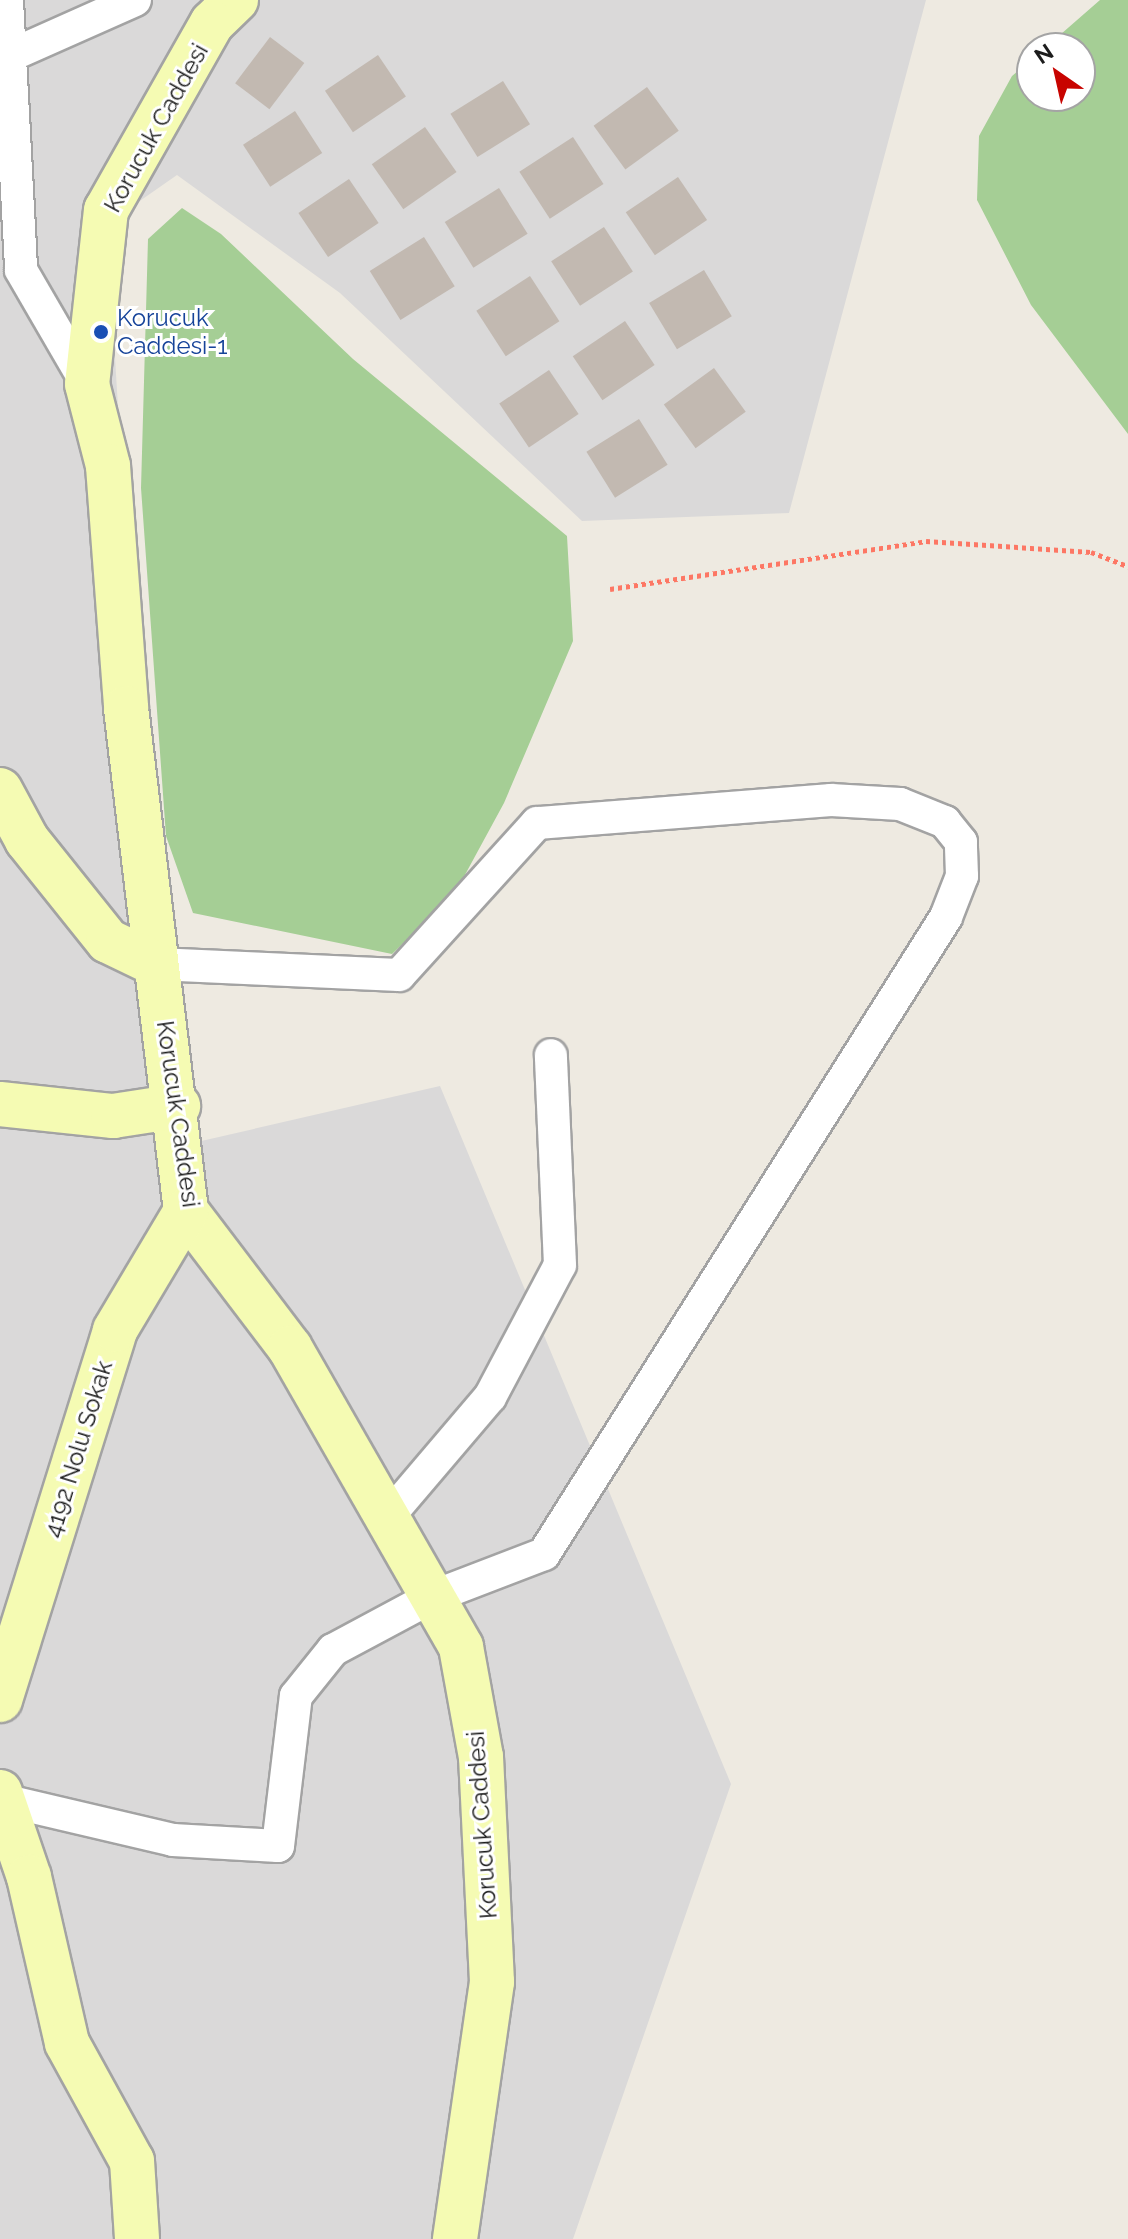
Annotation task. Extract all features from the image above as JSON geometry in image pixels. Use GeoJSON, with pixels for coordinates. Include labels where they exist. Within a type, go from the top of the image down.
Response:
{"type":"FeatureCollection","features":[{"type":"Feature","properties":{"kind":"street"},"geometry":{"type":"LineString","coordinates":[[7,0],[7,57],[21,270],[87,384]]}},
{"type":"Feature","properties":{"kind":"street"},"geometry":{"type":"LineString","coordinates":[[7,57],[135,0]]}},
{"type":"Feature","properties":{"kind":"street","name":"Korucuk Caddesi"},"geometry":{"type":"LineString","coordinates":[[236,0],[212,23],[106,210],[87,384],[108,466],[156,964],[178,1106],[186,1211],[290,1348],[461,1647],[481,1757],[492,1982],[455,2239]]}},
{"type":"Feature","properties":{"kind":"street"},"geometry":{"type":"LineString","coordinates":[[0,790],[27,840],[108,941],[156,964],[399,975],[537,823],[831,800],[900,804],[945,822],[961,842],[962,876],[946,917],[544,1554],[432,1597],[333,1650],[296,1696],[278,1846],[173,1840],[1,1796],[67,2043],[132,2161],[137,2239]]}},
{"type":"Feature","properties":{"kind":"street"},"geometry":{"type":"LineString","coordinates":[[387,1518],[490,1397],[560,1265],[551,1055]]}},
{"type":"Feature","properties":{"kind":"street"},"geometry":{"type":"LineString","coordinates":[[0,1104],[113,1116],[178,1106]]}},
{"type":"Feature","properties":{"kind":"street","name":"4192 Nolu Sokak"},"geometry":{"type":"LineString","coordinates":[[0,1700],[115,1330],[186,1211]]}},
{"type":"Feature","properties":{"kind":"path"},"geometry":{"type":"LineString","coordinates":[[610,589],[926,541],[1091,552],[1128,566]]}},
{"type":"Feature","properties":{"kind":"shaded area"},"geometry":{"type":"Polygon","coordinates":[[[0,0],[926,0],[789,513],[582,521],[340,293],[177,175],[134,205],[109,259],[145,850],[197,1142],[440,1086],[731,1784],[573,2239],[0,2239],[0,0]]]}},
{"type":"Feature","properties":{"kind":"green space"},"geometry":{"type":"Polygon","coordinates":[[[1100,0],[1128,0],[1128,434],[1031,305],[977,200],[979,136],[1016,73],[1016,112],[1096,112],[1096,32],[1063,32],[1100,0]]]}},
{"type":"Feature","properties":{"kind":"green space"},"geometry":{"type":"Polygon","coordinates":[[[182,208],[221,234],[353,359],[567,536],[573,641],[504,803],[454,895],[392,954],[193,913],[166,836],[141,488],[148,239],[182,208]]]}},
{"type":"Feature","properties":{"kind":"building"},"geometry":{"type":"Polygon","coordinates":[[[270,37],[304,63],[269,109],[235,83],[270,37]]]}},
{"type":"Feature","properties":{"kind":"building"},"geometry":{"type":"Polygon","coordinates":[[[378,55],[406,96],[353,132],[325,91],[378,55]]]}},
{"type":"Feature","properties":{"kind":"building"},"geometry":{"type":"Polygon","coordinates":[[[503,81],[530,124],[477,157],[450,114],[503,81]]]}},
{"type":"Feature","properties":{"kind":"building"},"geometry":{"type":"Polygon","coordinates":[[[647,87],[679,131],[625,169],[594,126],[647,87]]]}},
{"type":"Feature","properties":{"kind":"building"},"geometry":{"type":"Polygon","coordinates":[[[295,111],[322,153],[270,187],[243,145],[295,111]]]}},
{"type":"Feature","properties":{"kind":"building"},"geometry":{"type":"Polygon","coordinates":[[[425,127],[457,172],[403,209],[372,164],[425,127]]]}},
{"type":"Feature","properties":{"kind":"building"},"geometry":{"type":"Polygon","coordinates":[[[573,137],[603,184],[550,219],[519,172],[573,137]]]}},
{"type":"Feature","properties":{"kind":"building"},"geometry":{"type":"Polygon","coordinates":[[[678,177],[707,220],[655,255],[626,212],[678,177]]]}},
{"type":"Feature","properties":{"kind":"building"},"geometry":{"type":"Polygon","coordinates":[[[349,179],[379,223],[328,257],[298,213],[349,179]]]}},
{"type":"Feature","properties":{"kind":"building"},"geometry":{"type":"Polygon","coordinates":[[[499,188],[528,234],[473,268],[445,222],[499,188]]]}},
{"type":"Feature","properties":{"kind":"building"},"geometry":{"type":"Polygon","coordinates":[[[604,227],[633,271],[580,306],[551,261],[604,227]]]}},
{"type":"Feature","properties":{"kind":"building"},"geometry":{"type":"Polygon","coordinates":[[[424,237],[455,286],[400,320],[370,271],[424,237]]]}},
{"type":"Feature","properties":{"kind":"building"},"geometry":{"type":"Polygon","coordinates":[[[704,270],[732,316],[677,349],[649,303],[704,270]]]}},
{"type":"Feature","properties":{"kind":"building"},"geometry":{"type":"Polygon","coordinates":[[[530,276],[559,321],[506,356],[476,311],[530,276]]]}},
{"type":"Feature","properties":{"kind":"building"},"geometry":{"type":"Polygon","coordinates":[[[625,321],[655,365],[602,400],[573,356],[625,321]]]}},
{"type":"Feature","properties":{"kind":"building"},"geometry":{"type":"Polygon","coordinates":[[[714,368],[746,412],[696,448],[664,404],[714,368]]]}},
{"type":"Feature","properties":{"kind":"building"},"geometry":{"type":"Polygon","coordinates":[[[549,370],[579,414],[529,447],[499,404],[549,370]]]}},
{"type":"Feature","properties":{"kind":"building"},"geometry":{"type":"Polygon","coordinates":[[[639,419],[668,465],[615,498],[586,452],[639,419]]]}},
{"type":"Feature","properties":{"kind":"place","name":"Korucuk Caddesi-1"},"geometry":{"type":"Point","coordinates":[101,332]}}]}
